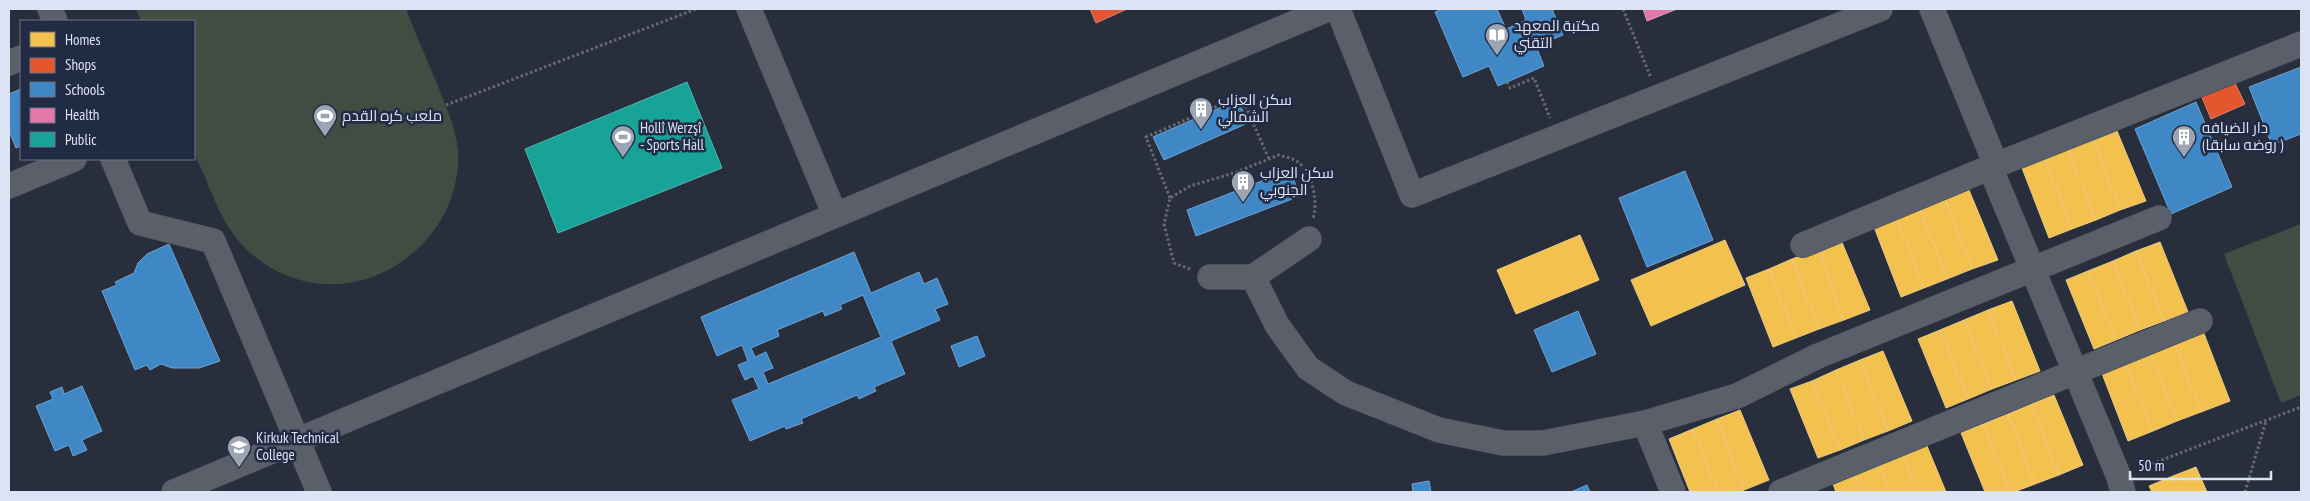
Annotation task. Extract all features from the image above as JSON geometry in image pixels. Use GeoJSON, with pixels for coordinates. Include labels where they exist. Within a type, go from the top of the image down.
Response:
{"type":"FeatureCollection","features":[{"type":"Feature","properties":{"kind":"street"},"geometry":{"type":"LineString","coordinates":[[750,9],[834,215]]}},
{"type":"Feature","properties":{"kind":"street"},"geometry":{"type":"LineString","coordinates":[[174,492],[1328,9]]}},
{"type":"Feature","properties":{"kind":"street"},"geometry":{"type":"LineString","coordinates":[[1338,9],[1412,195],[1880,9]]}},
{"type":"Feature","properties":{"kind":"street"},"geometry":{"type":"LineString","coordinates":[[1932,9],[2121,484]]}},
{"type":"Feature","properties":{"kind":"street"},"geometry":{"type":"LineString","coordinates":[[1803,245],[1993,166],[2301,44]]}},
{"type":"Feature","properties":{"kind":"street"},"geometry":{"type":"LineString","coordinates":[[9,186],[72,160]]}},
{"type":"Feature","properties":{"kind":"street"},"geometry":{"type":"LineString","coordinates":[[113,160],[140,223],[213,240],[320,492]]}},
{"type":"Feature","properties":{"kind":"street"},"geometry":{"type":"LineString","coordinates":[[1253,277],[1277,325],[1308,368],[1346,393],[1440,430],[1503,444],[1543,443],[1646,423],[1737,396],[1818,356],[2159,218]]}},
{"type":"Feature","properties":{"kind":"street"},"geometry":{"type":"LineString","coordinates":[[1210,277],[1253,277],[1309,239]]}},
{"type":"Feature","properties":{"kind":"street"},"geometry":{"type":"LineString","coordinates":[[1781,492],[2200,320]]}},
{"type":"Feature","properties":{"kind":"street"},"geometry":{"type":"LineString","coordinates":[[1646,423],[1674,492]]}},
{"type":"Feature","properties":{"kind":"path"},"geometry":{"type":"LineString","coordinates":[[446,106],[696,9]]}},
{"type":"Feature","properties":{"kind":"path"},"geometry":{"type":"LineString","coordinates":[[1623,9],[1659,97]]}},
{"type":"Feature","properties":{"kind":"path"},"geometry":{"type":"LineString","coordinates":[[1507,82],[1510,88],[1534,78],[1558,137]]}},
{"type":"Feature","properties":{"kind":"path"},"geometry":{"type":"LineString","coordinates":[[1210,277],[1174,263],[1164,224],[1170,198],[1146,137],[1241,96],[1269,159]]}},
{"type":"Feature","properties":{"kind":"path"},"geometry":{"type":"LineString","coordinates":[[1170,198],[1190,186],[1234,173],[1279,155],[1298,162],[1312,182],[1316,210],[1309,239]]}},
{"type":"Feature","properties":{"kind":"path"},"geometry":{"type":"LineString","coordinates":[[2121,484],[2301,406]]}},
{"type":"Feature","properties":{"kind":"path"},"geometry":{"type":"LineString","coordinates":[[2245,492],[2266,420]]}},
{"type":"Feature","properties":{"kind":"green space","name":"ملعب كره القدم"},"geometry":{"type":"Polygon","coordinates":[[[136,9],[406,9],[438,86],[455,134],[458,151],[455,184],[444,215],[425,241],[401,262],[373,277],[342,284],[309,282],[277,271],[263,263],[251,254],[233,234],[219,210],[195,154],[195,20],[141,20],[136,9]]]}},
{"type":"Feature","properties":{"kind":"green space"},"geometry":{"type":"Polygon","coordinates":[[[2301,224],[2301,395],[2281,403],[2224,254],[2301,224]]]}},
{"type":"Feature","properties":{"kind":"building: Homes"},"geometry":{"type":"Polygon","coordinates":[[[2117,131],[2146,201],[2120,210],[2094,140],[2117,131]]]}},
{"type":"Feature","properties":{"kind":"building: Homes"},"geometry":{"type":"Polygon","coordinates":[[[2094,140],[2120,210],[2096,220],[2068,150],[2094,140]]]}},
{"type":"Feature","properties":{"kind":"building: Homes"},"geometry":{"type":"Polygon","coordinates":[[[2068,150],[2096,220],[2072,229],[2045,159],[2068,150]]]}},
{"type":"Feature","properties":{"kind":"building: Homes"},"geometry":{"type":"Polygon","coordinates":[[[2045,159],[2072,229],[2049,238],[2022,168],[2045,159]]]}},
{"type":"Feature","properties":{"kind":"building: Homes"},"geometry":{"type":"Polygon","coordinates":[[[1969,190],[1998,260],[1972,269],[1945,199],[1969,190]]]}},
{"type":"Feature","properties":{"kind":"building: Homes"},"geometry":{"type":"Polygon","coordinates":[[[1945,199],[1972,269],[1947,279],[1920,208],[1945,199]]]}},
{"type":"Feature","properties":{"kind":"building: Homes"},"geometry":{"type":"Polygon","coordinates":[[[1920,208],[1947,279],[1924,288],[1897,218],[1920,208]]]}},
{"type":"Feature","properties":{"kind":"building: Homes"},"geometry":{"type":"Polygon","coordinates":[[[1897,218],[1924,288],[1901,297],[1874,227],[1897,218]]]}},
{"type":"Feature","properties":{"kind":"building: Homes"},"geometry":{"type":"Polygon","coordinates":[[[1580,235],[1599,280],[1516,314],[1497,270],[1580,235]]]}},
{"type":"Feature","properties":{"kind":"building: Homes"},"geometry":{"type":"Polygon","coordinates":[[[1725,240],[1745,285],[1651,326],[1631,280],[1725,240]]]}},
{"type":"Feature","properties":{"kind":"building: Homes"},"geometry":{"type":"Polygon","coordinates":[[[1841,240],[1870,310],[1844,320],[1818,249],[1841,240]]]}},
{"type":"Feature","properties":{"kind":"building: Homes"},"geometry":{"type":"Polygon","coordinates":[[[2160,242],[2188,312],[2164,321],[2136,251],[2160,242]]]}},
{"type":"Feature","properties":{"kind":"building: Homes"},"geometry":{"type":"Polygon","coordinates":[[[1818,249],[1844,320],[1819,329],[1792,259],[1818,249]]]}},
{"type":"Feature","properties":{"kind":"building: Homes"},"geometry":{"type":"Polygon","coordinates":[[[2136,251],[2164,321],[2140,330],[2113,261],[2136,251]]]}},
{"type":"Feature","properties":{"kind":"building: Homes"},"geometry":{"type":"Polygon","coordinates":[[[1792,259],[1819,329],[1796,338],[1769,269],[1792,259]]]}},
{"type":"Feature","properties":{"kind":"building: Homes"},"geometry":{"type":"Polygon","coordinates":[[[2113,261],[2140,330],[2116,340],[2088,271],[2113,261]]]}},
{"type":"Feature","properties":{"kind":"building: Homes"},"geometry":{"type":"Polygon","coordinates":[[[1769,269],[1796,338],[1773,347],[1746,278],[1769,269]]]}},
{"type":"Feature","properties":{"kind":"building: Homes"},"geometry":{"type":"Polygon","coordinates":[[[2088,271],[2116,340],[2094,349],[2066,280],[2088,271]]]}},
{"type":"Feature","properties":{"kind":"building: Homes"},"geometry":{"type":"Polygon","coordinates":[[[2012,301],[2040,371],[2016,380],[1988,310],[2012,301]]]}},
{"type":"Feature","properties":{"kind":"building: Homes"},"geometry":{"type":"Polygon","coordinates":[[[1988,310],[2016,380],[1992,389],[1964,320],[1988,310]]]}},
{"type":"Feature","properties":{"kind":"building: Homes"},"geometry":{"type":"Polygon","coordinates":[[[1964,320],[1992,389],[1968,399],[1940,330],[1964,320]]]}},
{"type":"Feature","properties":{"kind":"building: Homes"},"geometry":{"type":"Polygon","coordinates":[[[1940,330],[1968,399],[1946,408],[1918,339],[1940,330]]]}},
{"type":"Feature","properties":{"kind":"building: Homes"},"geometry":{"type":"Polygon","coordinates":[[[2203,331],[2230,401],[2201,412],[2174,342],[2203,331]]]}},
{"type":"Feature","properties":{"kind":"building: Homes"},"geometry":{"type":"Polygon","coordinates":[[[2174,342],[2201,412],[2177,421],[2150,352],[2174,342]]]}},
{"type":"Feature","properties":{"kind":"building: Homes"},"geometry":{"type":"Polygon","coordinates":[[[1883,351],[1912,421],[1888,431],[1860,360],[1883,351]]]}},
{"type":"Feature","properties":{"kind":"building: Homes"},"geometry":{"type":"Polygon","coordinates":[[[2150,352],[2177,421],[2153,431],[2125,362],[2150,352]]]}},
{"type":"Feature","properties":{"kind":"building: Homes"},"geometry":{"type":"Polygon","coordinates":[[[1860,360],[1888,431],[1864,440],[1836,370],[1860,360]]]}},
{"type":"Feature","properties":{"kind":"building: Homes"},"geometry":{"type":"Polygon","coordinates":[[[2125,362],[2153,431],[2128,441],[2101,371],[2125,362]]]}},
{"type":"Feature","properties":{"kind":"building: Homes"},"geometry":{"type":"Polygon","coordinates":[[[1836,370],[1864,440],[1840,450],[1812,381],[1836,370]]]}},
{"type":"Feature","properties":{"kind":"building: Homes"},"geometry":{"type":"Polygon","coordinates":[[[1812,381],[1840,450],[1818,458],[1790,389],[1812,381]]]}},
{"type":"Feature","properties":{"kind":"building: Homes"},"geometry":{"type":"Polygon","coordinates":[[[2054,395],[2083,465],[2059,475],[2031,404],[2054,395]]]}},
{"type":"Feature","properties":{"kind":"building: Homes"},"geometry":{"type":"Polygon","coordinates":[[[2031,404],[2059,475],[2035,484],[2008,414],[2031,404]]]}},
{"type":"Feature","properties":{"kind":"building: Homes"},"geometry":{"type":"Polygon","coordinates":[[[1740,410],[1769,480],[1744,490],[1717,419],[1740,410]]]}},
{"type":"Feature","properties":{"kind":"building: Homes"},"geometry":{"type":"Polygon","coordinates":[[[2008,414],[2035,484],[2014,492],[2010,492],[1983,424],[2008,414]]]}},
{"type":"Feature","properties":{"kind":"building: Homes"},"geometry":{"type":"Polygon","coordinates":[[[1717,419],[1744,490],[1738,492],[1718,492],[1693,429],[1717,419]]]}},
{"type":"Feature","properties":{"kind":"building: Homes"},"geometry":{"type":"Polygon","coordinates":[[[1983,424],[2010,492],[1985,492],[1961,433],[1983,424]]]}},
{"type":"Feature","properties":{"kind":"building: Homes"},"geometry":{"type":"Polygon","coordinates":[[[1693,429],[1718,492],[1690,492],[1669,439],[1693,429]]]}},
{"type":"Feature","properties":{"kind":"building: Homes"},"geometry":{"type":"Polygon","coordinates":[[[1927,446],[1946,492],[1918,492],[1903,455],[1927,446]]]}},
{"type":"Feature","properties":{"kind":"building: Homes"},"geometry":{"type":"Polygon","coordinates":[[[1903,455],[1918,492],[1890,492],[1880,465],[1903,455]]]}},
{"type":"Feature","properties":{"kind":"building: Homes"},"geometry":{"type":"Polygon","coordinates":[[[1880,465],[1890,492],[1862,492],[1855,475],[1880,465]]]}},
{"type":"Feature","properties":{"kind":"building: Homes"},"geometry":{"type":"Polygon","coordinates":[[[2196,467],[2207,492],[2179,492],[2173,476],[2196,467]]]}},
{"type":"Feature","properties":{"kind":"building: Homes"},"geometry":{"type":"Polygon","coordinates":[[[1855,475],[1862,492],[1836,492],[1833,484],[1855,475]]]}},
{"type":"Feature","properties":{"kind":"building: Homes"},"geometry":{"type":"Polygon","coordinates":[[[2173,476],[2179,492],[2152,492],[2149,486],[2173,476]]]}},
{"type":"Feature","properties":{"kind":"building: Shops"},"geometry":{"type":"Polygon","coordinates":[[[1090,9],[1127,9],[1096,23],[1090,9]]]}},
{"type":"Feature","properties":{"kind":"building: Shops"},"geometry":{"type":"Polygon","coordinates":[[[2234,81],[2245,104],[2211,119],[2201,95],[2234,81]]]}},
{"type":"Feature","properties":{"kind":"building: Schools","name":"مكتبة المعهد التقني"},"geometry":{"type":"Polygon","coordinates":[[[1443,9],[1497,9],[1506,29],[1526,20],[1522,9],[1552,9],[1563,35],[1536,46],[1544,66],[1498,86],[1489,66],[1463,77],[1435,12],[1443,9]]]}},
{"type":"Feature","properties":{"kind":"building: Schools"},"geometry":{"type":"Polygon","coordinates":[[[2301,67],[2301,134],[2272,145],[2249,87],[2301,67]]]}},
{"type":"Feature","properties":{"kind":"building: Schools"},"geometry":{"type":"Polygon","coordinates":[[[20,89],[20,146],[16,148],[9,131],[9,94],[20,89]]]}},
{"type":"Feature","properties":{"kind":"building: Schools","name":"سكن العزاب الشمالي"},"geometry":{"type":"Polygon","coordinates":[[[1238,100],[1248,123],[1164,160],[1153,137],[1238,100]]]}},
{"type":"Feature","properties":{"kind":"building: Schools","name":"دار الضيافه (روضه سابقا )"},"geometry":{"type":"Polygon","coordinates":[[[2196,102],[2232,187],[2171,214],[2135,129],[2196,102]]]}},
{"type":"Feature","properties":{"kind":"building: Schools","name":"سكن العزاب الجنوبي"},"geometry":{"type":"Polygon","coordinates":[[[1290,170],[1300,196],[1196,236],[1187,210],[1290,170]]]}},
{"type":"Feature","properties":{"kind":"building: Schools"},"geometry":{"type":"Polygon","coordinates":[[[1685,171],[1713,240],[1647,267],[1619,198],[1685,171]]]}},
{"type":"Feature","properties":{"kind":"building: Schools"},"geometry":{"type":"Polygon","coordinates":[[[169,244],[220,361],[199,368],[172,368],[161,364],[150,370],[147,365],[135,370],[102,291],[117,285],[115,282],[134,273],[138,263],[147,254],[169,244]]]}},
{"type":"Feature","properties":{"kind":"building: Schools"},"geometry":{"type":"Polygon","coordinates":[[[854,252],[871,293],[919,272],[924,284],[937,278],[948,304],[935,309],[940,320],[891,341],[905,374],[874,387],[876,391],[859,399],[857,395],[801,419],[803,423],[786,429],[785,426],[750,441],[732,400],[759,389],[753,376],[745,380],[738,365],[748,361],[742,345],[717,356],[701,317],[854,252]],[[863,295],[840,305],[842,309],[825,316],[823,311],[777,330],[779,336],[751,348],[755,357],[766,352],[773,368],[763,372],[768,384],[881,337],[863,295]]]}},
{"type":"Feature","properties":{"kind":"building: Schools"},"geometry":{"type":"Polygon","coordinates":[[[1578,311],[1596,354],[1552,372],[1534,330],[1578,311]]]}},
{"type":"Feature","properties":{"kind":"building: Schools"},"geometry":{"type":"Polygon","coordinates":[[[977,336],[985,356],[959,367],[951,346],[977,336]]]}},
{"type":"Feature","properties":{"kind":"building: Schools"},"geometry":{"type":"Polygon","coordinates":[[[82,386],[102,431],[82,440],[87,450],[73,456],[69,445],[55,451],[36,406],[53,399],[50,392],[62,387],[64,394],[82,386]]]}},
{"type":"Feature","properties":{"kind":"building: Schools"},"geometry":{"type":"Polygon","coordinates":[[[1429,481],[1431,492],[1413,492],[1412,484],[1429,481]]]}},
{"type":"Feature","properties":{"kind":"building: Schools"},"geometry":{"type":"Polygon","coordinates":[[[1587,485],[1590,492],[1571,492],[1587,485]]]}},
{"type":"Feature","properties":{"kind":"building: Health"},"geometry":{"type":"Polygon","coordinates":[[[1643,9],[1677,9],[1647,21],[1643,9]]]}},
{"type":"Feature","properties":{"kind":"building: Public","name":"Hollî Werzşî - Sports Hall"},"geometry":{"type":"Polygon","coordinates":[[[687,82],[722,168],[558,233],[525,149],[687,82]]]}},
{"type":"Feature","properties":{"kind":"place","name":"مكتبة المعهد التقني"},"geometry":{"type":"Point","coordinates":[1497,56]}},
{"type":"Feature","properties":{"kind":"place","name":"سكن العزاب الشمالي"},"geometry":{"type":"Point","coordinates":[1201,130]}},
{"type":"Feature","properties":{"kind":"place","name":"ملعب كره القدم"},"geometry":{"type":"Point","coordinates":[325,137]}},
{"type":"Feature","properties":{"kind":"place","name":"Hollî Werzşî - Sports Hall"},"geometry":{"type":"Point","coordinates":[623,158]}},
{"type":"Feature","properties":{"kind":"place","name":"دار الضيافه (روضه سابقا )"},"geometry":{"type":"Point","coordinates":[2184,158]}},
{"type":"Feature","properties":{"kind":"place","name":"سكن العزاب الجنوبي"},"geometry":{"type":"Point","coordinates":[1243,203]}},
{"type":"Feature","properties":{"kind":"place","name":"Kirkuk Technical College"},"geometry":{"type":"Point","coordinates":[239,468]}}]}
